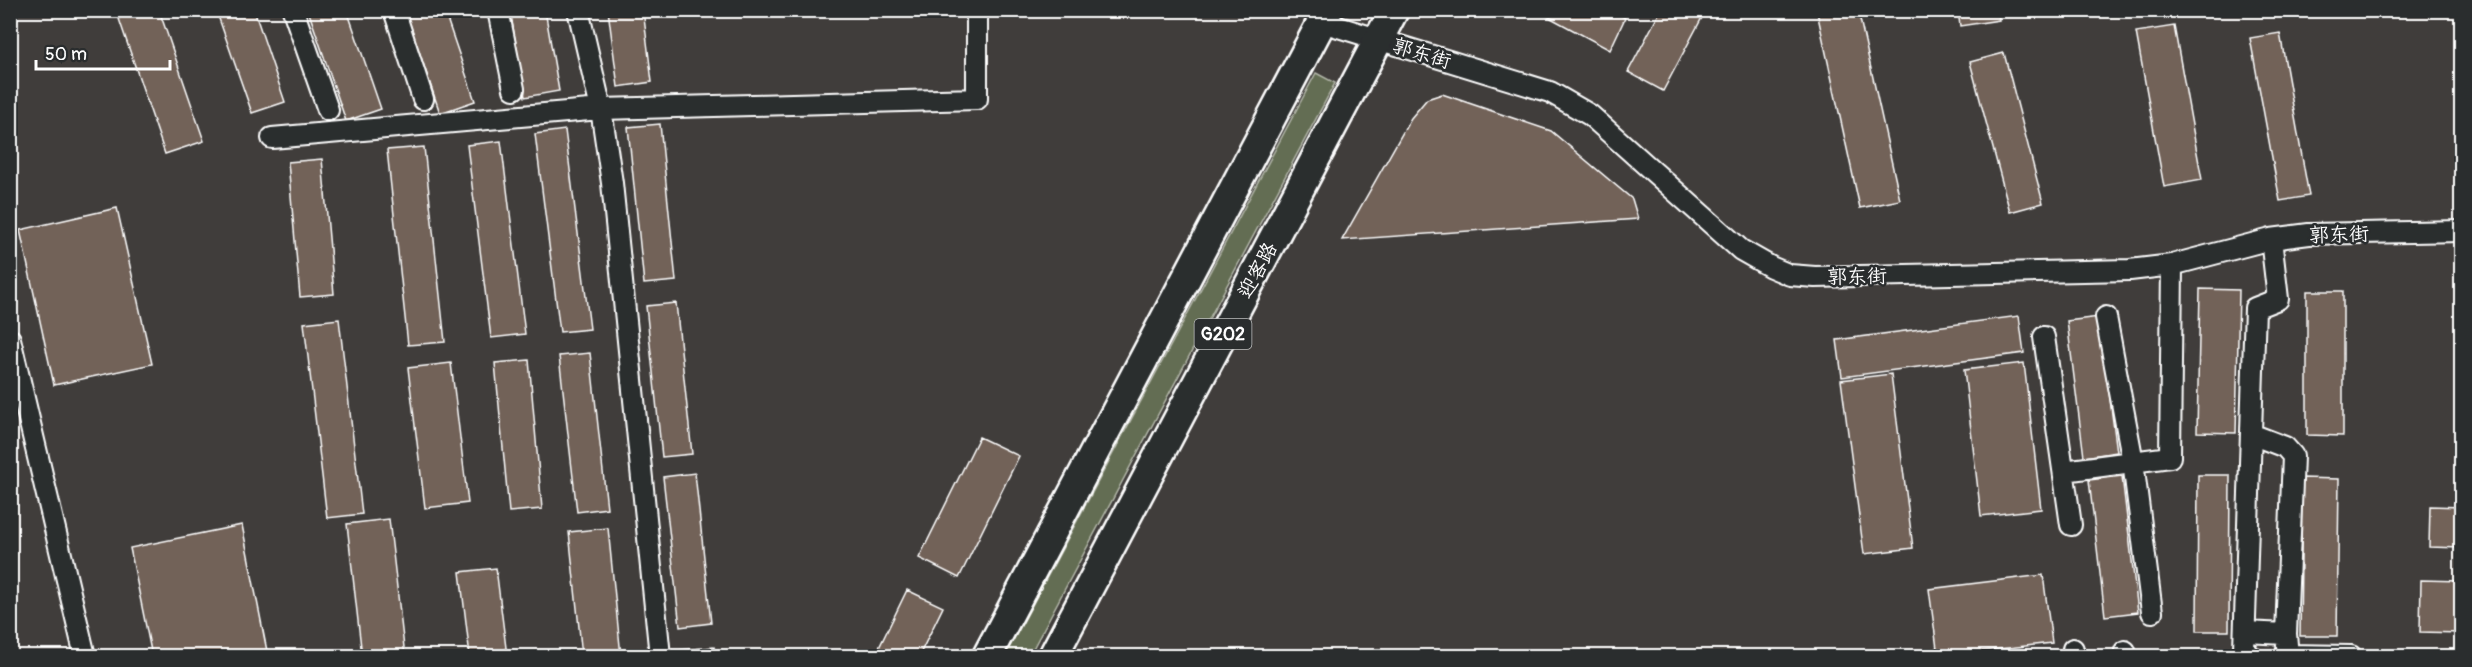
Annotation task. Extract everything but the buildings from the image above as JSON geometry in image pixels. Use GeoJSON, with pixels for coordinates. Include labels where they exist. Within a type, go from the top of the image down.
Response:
{"type":"FeatureCollection","features":[{"type":"Feature","properties":{"kind":"highway","name":"迎客路"},"geometry":{"type":"LineString","coordinates":[[1053,657],[1394,10]]}},
{"type":"Feature","properties":{"kind":"highway","name":"G202"},"geometry":{"type":"LineString","coordinates":[[987,657],[1325,16]]}},
{"type":"Feature","properties":{"kind":"street"},"geometry":{"type":"LineString","coordinates":[[293,10],[328,110]]}},
{"type":"Feature","properties":{"kind":"street"},"geometry":{"type":"LineString","coordinates":[[394,10],[423,99]]}},
{"type":"Feature","properties":{"kind":"street"},"geometry":{"type":"LineString","coordinates":[[498,10],[514,89]]}},
{"type":"Feature","properties":{"kind":"street"},"geometry":{"type":"LineString","coordinates":[[578,10],[601,109],[612,183],[660,657]]}},
{"type":"Feature","properties":{"kind":"street"},"geometry":{"type":"LineString","coordinates":[[272,138],[601,109],[977,99],[977,10]]}},
{"type":"Feature","properties":{"kind":"street","name":"郭东街"},"geometry":{"type":"LineString","coordinates":[[1325,16],[1378,40],[1550,92],[1590,115],[1742,250],[1790,275],[1815,277],[2090,272],[2172,265],[2271,239],[2309,234],[2462,231]]}},
{"type":"Feature","properties":{"kind":"street"},"geometry":{"type":"LineString","coordinates":[[2251,657],[2244,649],[2255,308],[2278,299],[2271,239]]}},
{"type":"Feature","properties":{"kind":"street"},"geometry":{"type":"LineString","coordinates":[[2064,471],[2170,457],[2172,265]]}},
{"type":"Feature","properties":{"kind":"street"},"geometry":{"type":"LineString","coordinates":[[2106,317],[2133,462],[2152,612]]}},
{"type":"Feature","properties":{"kind":"street"},"geometry":{"type":"LineString","coordinates":[[2044,337],[2071,525]]}},
{"type":"Feature","properties":{"kind":"street"},"geometry":{"type":"LineString","coordinates":[[10,339],[85,657]]}},
{"type":"Feature","properties":{"kind":"street"},"geometry":{"type":"LineString","coordinates":[[2251,434],[2285,447],[2293,456],[2286,634],[2288,656],[2350,657]]}},
{"type":"Feature","properties":{"kind":"street"},"geometry":{"type":"LineString","coordinates":[[2245,632],[2286,634]]}},
{"type":"Feature","properties":{"kind":"green space"},"geometry":{"type":"Polygon","coordinates":[[[1316,73],[1335,83],[1029,656],[1005,656],[1316,73]]]}}]}
